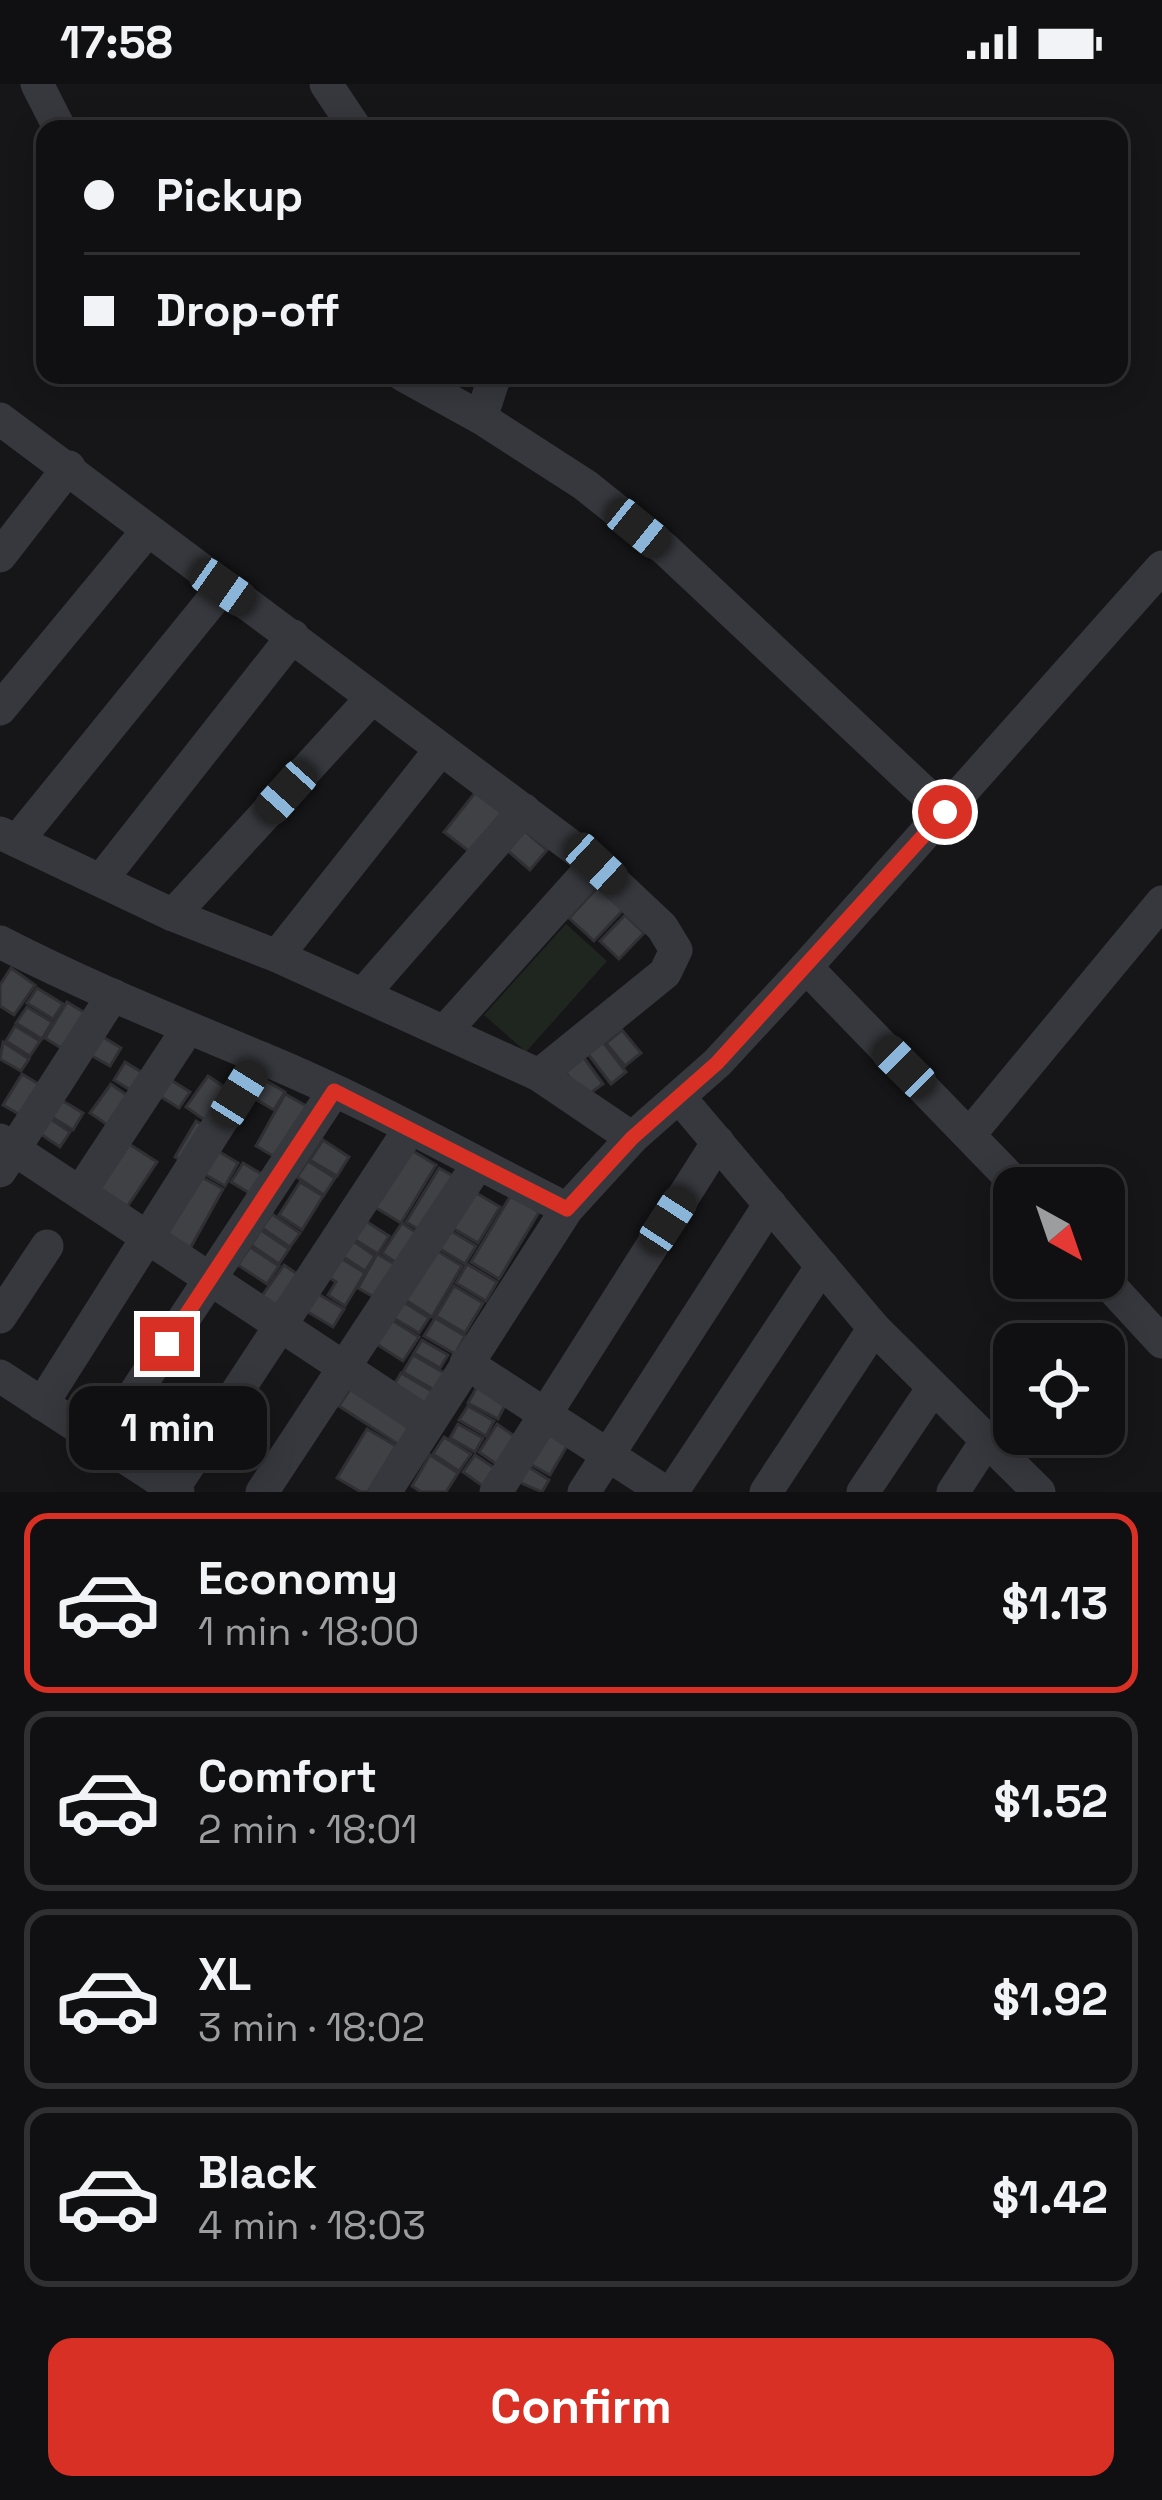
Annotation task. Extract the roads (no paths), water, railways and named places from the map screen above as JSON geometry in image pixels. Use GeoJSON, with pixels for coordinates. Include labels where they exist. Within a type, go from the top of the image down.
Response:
{"type":"FeatureCollection","features":[{"type":"Feature","properties":{"kind":"street"},"geometry":{"type":"LineString","coordinates":[[37,84],[56,120]]}},
{"type":"Feature","properties":{"kind":"street"},"geometry":{"type":"LineString","coordinates":[[326,84],[350,120]]}},
{"type":"Feature","properties":{"kind":"street"},"geometry":{"type":"LineString","coordinates":[[419,384],[585,485],[665,549],[945,812]]}},
{"type":"Feature","properties":{"kind":"street"},"geometry":{"type":"LineString","coordinates":[[481,418],[492,384]]}},
{"type":"Feature","properties":{"kind":"street"},"geometry":{"type":"LineString","coordinates":[[0,419],[596,864],[662,927],[676,950],[665,973],[539,1075]]}},
{"type":"Feature","properties":{"kind":"street"},"geometry":{"type":"LineString","coordinates":[[0,556],[69,467]]}},
{"type":"Feature","properties":{"kind":"street"},"geometry":{"type":"LineString","coordinates":[[0,709],[148,530]]}},
{"type":"Feature","properties":{"kind":"street"},"geometry":{"type":"LineString","coordinates":[[385,1492],[567,1209],[632,1138],[680,1098],[806,967],[1162,567]]}},
{"type":"Feature","properties":{"kind":"street"},"geometry":{"type":"LineString","coordinates":[[223,587],[9,837],[173,915],[446,1030],[539,1075],[632,1138]]}},
{"type":"Feature","properties":{"kind":"street"},"geometry":{"type":"LineString","coordinates":[[101,880],[293,636]]}},
{"type":"Feature","properties":{"kind":"street"},"geometry":{"type":"LineString","coordinates":[[173,915],[371,699]]}},
{"type":"Feature","properties":{"kind":"street"},"geometry":{"type":"LineString","coordinates":[[278,956],[441,749]]}},
{"type":"Feature","properties":{"kind":"street"},"geometry":{"type":"LineString","coordinates":[[363,994],[524,810]]}},
{"type":"Feature","properties":{"kind":"street"},"geometry":{"type":"LineString","coordinates":[[446,1030],[596,864]]}},
{"type":"Feature","properties":{"kind":"street"},"geometry":{"type":"LineString","coordinates":[[970,1134],[1162,902]]}},
{"type":"Feature","properties":{"kind":"street"},"geometry":{"type":"LineString","coordinates":[[0,942],[187,1030],[334,1091],[567,1209]]}},
{"type":"Feature","properties":{"kind":"street"},"geometry":{"type":"LineString","coordinates":[[806,967],[1001,1167]]}},
{"type":"Feature","properties":{"kind":"street"},"geometry":{"type":"LineString","coordinates":[[113,995],[5,1153],[81,1192],[428,1423]]}},
{"type":"Feature","properties":{"kind":"street"},"geometry":{"type":"LineString","coordinates":[[81,1192],[187,1030]]}},
{"type":"Feature","properties":{"kind":"street"},"geometry":{"type":"LineString","coordinates":[[42,1404],[261,1058]]}},
{"type":"Feature","properties":{"kind":"street"},"geometry":{"type":"LineString","coordinates":[[102,1443],[334,1091]]}},
{"type":"Feature","properties":{"kind":"street"},"geometry":{"type":"LineString","coordinates":[[680,1098],[874,1328],[1039,1492]]}},
{"type":"Feature","properties":{"kind":"street"},"geometry":{"type":"LineString","coordinates":[[0,1376],[176,1490],[409,1130]]}},
{"type":"Feature","properties":{"kind":"street"},"geometry":{"type":"LineString","coordinates":[[496,1492],[718,1142]]}},
{"type":"Feature","properties":{"kind":"street"},"geometry":{"type":"LineString","coordinates":[[262,1492],[478,1164]]}},
{"type":"Feature","properties":{"kind":"street"},"geometry":{"type":"LineString","coordinates":[[584,1492],[770,1204]]}},
{"type":"Feature","properties":{"kind":"street"},"geometry":{"type":"LineString","coordinates":[[0,1317],[47,1246]]}},
{"type":"Feature","properties":{"kind":"street"},"geometry":{"type":"LineString","coordinates":[[466,1363],[668,1492],[822,1266]]}},
{"type":"Feature","properties":{"kind":"street"},"geometry":{"type":"LineString","coordinates":[[1122,1299],[1162,1342]]}},
{"type":"Feature","properties":{"kind":"street"},"geometry":{"type":"LineString","coordinates":[[766,1492],[874,1328]]}},
{"type":"Feature","properties":{"kind":"street"},"geometry":{"type":"LineString","coordinates":[[863,1492],[934,1388]]}},
{"type":"Feature","properties":{"kind":"street"},"geometry":{"type":"LineString","coordinates":[[953,1492],[987,1441]]}}]}
